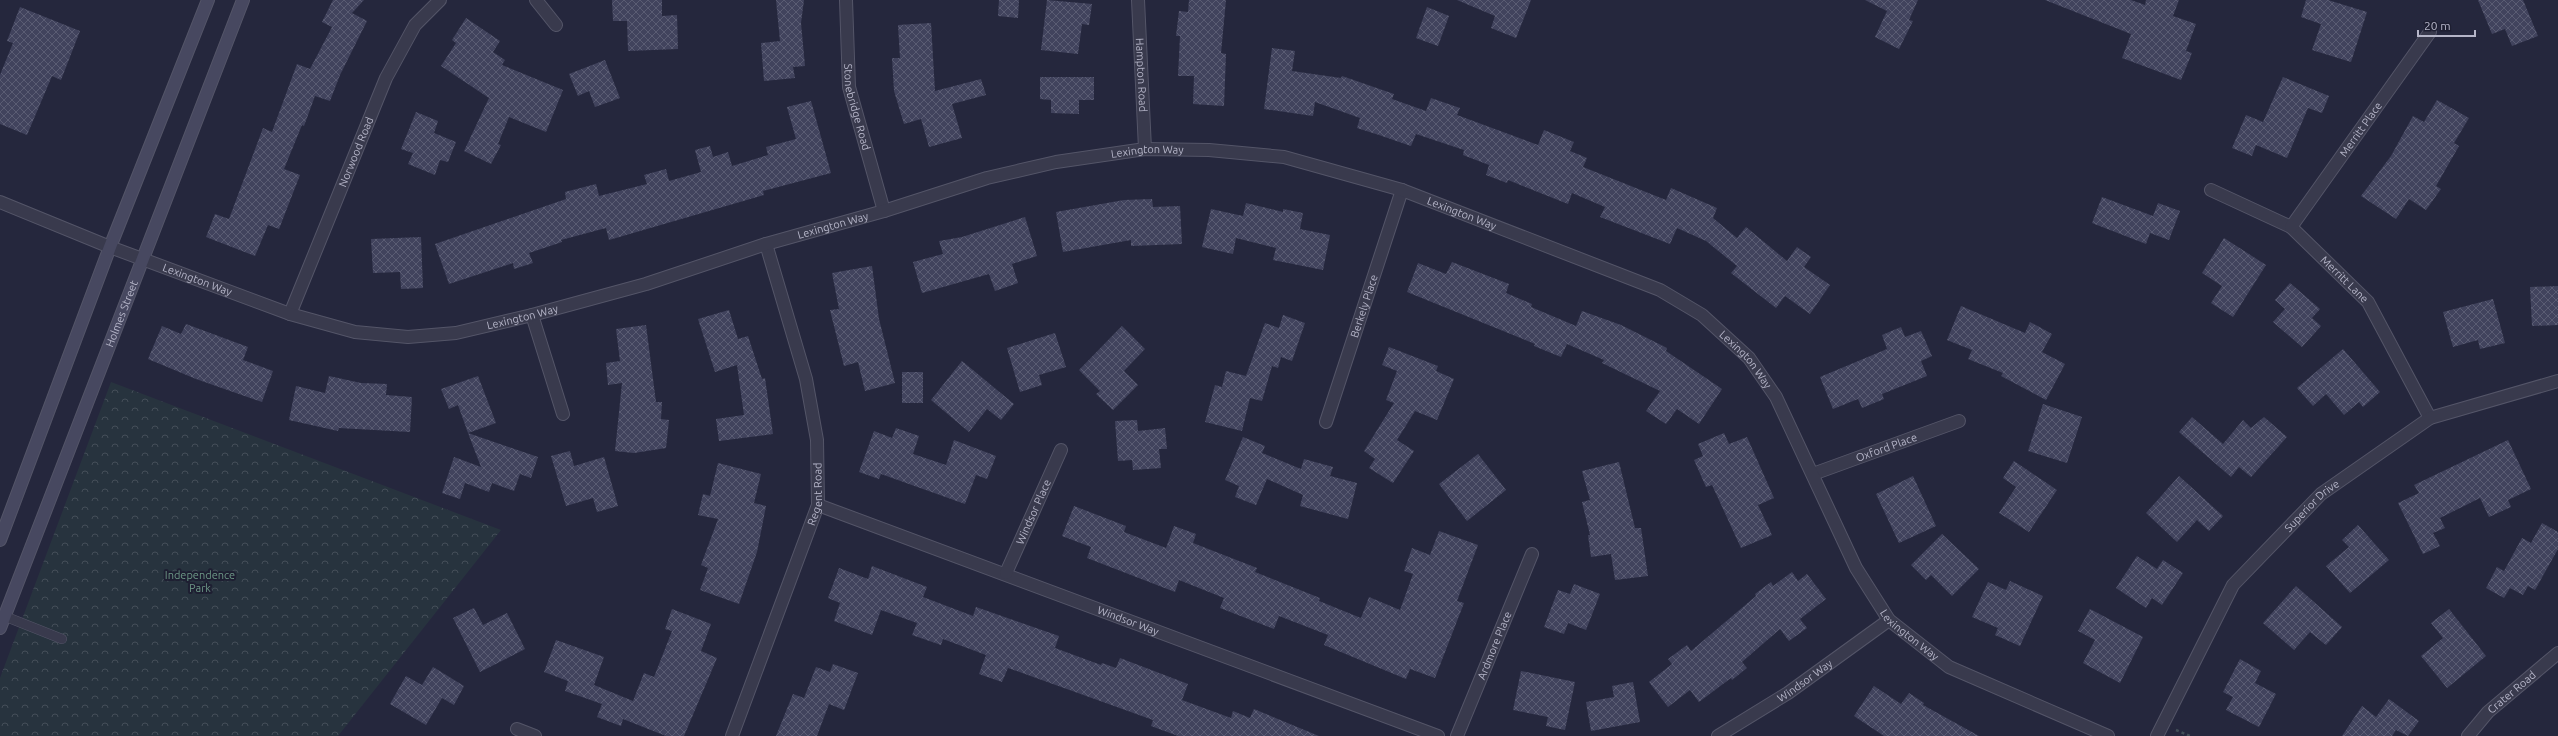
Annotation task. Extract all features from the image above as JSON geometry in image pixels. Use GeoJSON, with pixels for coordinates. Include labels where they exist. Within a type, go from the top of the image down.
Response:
{"type":"FeatureCollection","features":[{"type":"Feature","properties":{"kind":"main road"},"geometry":{"type":"LineString","coordinates":[[0,540],[110,248],[208,0]]}},
{"type":"Feature","properties":{"kind":"main road","name":"Holmes Street"},"geometry":{"type":"LineString","coordinates":[[0,628],[243,0]]}},
{"type":"Feature","properties":{"kind":"street","name":"Norwood Road"},"geometry":{"type":"LineString","coordinates":[[290,314],[386,78],[415,24],[440,0]]}},
{"type":"Feature","properties":{"kind":"street"},"geometry":{"type":"LineString","coordinates":[[536,0],[556,24]]}},
{"type":"Feature","properties":{"kind":"street","name":"Stonebridge Road"},"geometry":{"type":"LineString","coordinates":[[846,0],[849,87],[884,211]]}},
{"type":"Feature","properties":{"kind":"street","name":"Hampton Road"},"geometry":{"type":"LineString","coordinates":[[1138,0],[1145,149]]}},
{"type":"Feature","properties":{"kind":"street","name":"Merritt Place"},"geometry":{"type":"LineString","coordinates":[[2291,226],[2430,32]]}},
{"type":"Feature","properties":{"kind":"street","name":"Lexington Way"},"geometry":{"type":"LineString","coordinates":[[0,202],[110,248],[290,314],[355,332],[408,337],[456,333],[532,315],[646,284],[766,244],[884,211],[987,178],[1056,162],[1145,149],[1209,150],[1284,157],[1402,190],[1660,290],[1702,315],[1749,358],[1776,397],[1856,568],[1889,620],[1949,667],[2108,736]]}},
{"type":"Feature","properties":{"kind":"street","name":"Berkely Place"},"geometry":{"type":"LineString","coordinates":[[1326,422],[1402,190]]}},
{"type":"Feature","properties":{"kind":"street","name":"Merritt Lane"},"geometry":{"type":"LineString","coordinates":[[2211,190],[2291,226],[2368,302],[2430,418]]}},
{"type":"Feature","properties":{"kind":"street","name":"Regent Road"},"geometry":{"type":"LineString","coordinates":[[732,736],[818,504],[817,440],[806,379],[766,244]]}},
{"type":"Feature","properties":{"kind":"street"},"geometry":{"type":"LineString","coordinates":[[532,315],[563,414]]}},
{"type":"Feature","properties":{"kind":"street","name":"Superior Drive"},"geometry":{"type":"LineString","coordinates":[[2157,736],[2233,585],[2321,494],[2430,418],[2558,381]]}},
{"type":"Feature","properties":{"kind":"street","name":"Oxford Place"},"geometry":{"type":"LineString","coordinates":[[1813,474],[1959,421]]}},
{"type":"Feature","properties":{"kind":"street","name":"Windsor Place"},"geometry":{"type":"LineString","coordinates":[[1006,573],[1061,450]]}},
{"type":"Feature","properties":{"kind":"street","name":"Windsor Way"},"geometry":{"type":"LineString","coordinates":[[818,504],[1006,573],[1438,736]]}},
{"type":"Feature","properties":{"kind":"street","name":"Ardmore Place"},"geometry":{"type":"LineString","coordinates":[[1457,736],[1532,554]]}},
{"type":"Feature","properties":{"kind":"street","name":"Windsor Way"},"geometry":{"type":"LineString","coordinates":[[1718,736],[1788,693],[1889,620]]}},
{"type":"Feature","properties":{"kind":"street","name":"Crater Road"},"geometry":{"type":"LineString","coordinates":[[2468,736],[2488,712],[2558,652]]}},
{"type":"Feature","properties":{"kind":"street"},"geometry":{"type":"LineString","coordinates":[[517,729],[535,736]]}},
{"type":"Feature","properties":{"kind":"lane"},"geometry":{"type":"LineString","coordinates":[[4,616],[62,639]]}},
{"type":"Feature","properties":{"kind":"green space","name":"Independence Park"},"geometry":{"type":"Polygon","coordinates":[[[111,382],[501,530],[338,736],[0,736],[0,678],[111,382]]]}},
{"type":"Feature","properties":{"kind":"building"},"geometry":{"type":"Polygon","coordinates":[[[333,0],[364,0],[352,13],[367,21],[340,75],[330,101],[315,96],[304,126],[302,125],[284,169],[300,175],[279,229],[268,225],[255,256],[206,237],[215,214],[229,219],[263,128],[272,132],[297,64],[310,69],[332,27],[322,22],[333,0]]]}},
{"type":"Feature","properties":{"kind":"building"},"geometry":{"type":"Polygon","coordinates":[[[612,0],[662,0],[662,16],[677,15],[678,49],[628,51],[627,21],[613,21],[612,0]]]}},
{"type":"Feature","properties":{"kind":"building"},"geometry":{"type":"Polygon","coordinates":[[[776,0],[804,0],[801,23],[805,66],[793,67],[795,78],[764,81],[761,43],[780,41],[776,0]]]}},
{"type":"Feature","properties":{"kind":"building"},"geometry":{"type":"Polygon","coordinates":[[[999,0],[1019,0],[1018,18],[998,16],[999,0]]]}},
{"type":"Feature","properties":{"kind":"building"},"geometry":{"type":"Polygon","coordinates":[[[1047,0],[1092,4],[1089,25],[1082,24],[1078,54],[1041,50],[1047,0]]]}},
{"type":"Feature","properties":{"kind":"building"},"geometry":{"type":"Polygon","coordinates":[[[1189,0],[1226,0],[1221,53],[1226,54],[1224,106],[1193,104],[1194,76],[1178,76],[1180,36],[1176,36],[1179,11],[1188,12],[1189,0]]]}},
{"type":"Feature","properties":{"kind":"building"},"geometry":{"type":"Polygon","coordinates":[[[1457,0],[1531,0],[1516,38],[1491,28],[1495,16],[1457,0]]]}},
{"type":"Feature","properties":{"kind":"building"},"geometry":{"type":"Polygon","coordinates":[[[1865,0],[1918,0],[1909,20],[1913,21],[1899,49],[1875,37],[1887,11],[1865,0]]]}},
{"type":"Feature","properties":{"kind":"building"},"geometry":{"type":"Polygon","coordinates":[[[2045,0],[2131,0],[2145,5],[2146,0],[2179,0],[2173,16],[2196,24],[2186,51],[2192,53],[2181,80],[2122,58],[2131,34],[2045,0]]]}},
{"type":"Feature","properties":{"kind":"building"},"geometry":{"type":"Polygon","coordinates":[[[2306,0],[2328,0],[2367,12],[2351,62],[2312,50],[2321,24],[2301,17],[2306,0]]]}},
{"type":"Feature","properties":{"kind":"building"},"geometry":{"type":"Polygon","coordinates":[[[2478,0],[2523,0],[2538,36],[2512,46],[2505,29],[2492,34],[2478,0]]]}},
{"type":"Feature","properties":{"kind":"building"},"geometry":{"type":"Polygon","coordinates":[[[20,7],[80,31],[61,80],[52,76],[27,135],[0,124],[0,75],[13,43],[7,41],[20,7]]]}},
{"type":"Feature","properties":{"kind":"building"},"geometry":{"type":"Polygon","coordinates":[[[1427,7],[1449,16],[1438,46],[1416,38],[1427,7]]]}},
{"type":"Feature","properties":{"kind":"building"},"geometry":{"type":"Polygon","coordinates":[[[466,18],[500,41],[493,52],[505,60],[502,65],[563,90],[546,132],[509,117],[498,144],[501,145],[491,164],[464,151],[489,98],[441,66],[456,43],[452,40],[466,18]]]}},
{"type":"Feature","properties":{"kind":"building"},"geometry":{"type":"Polygon","coordinates":[[[931,23],[935,91],[981,79],[986,95],[952,104],[962,138],[929,147],[921,119],[904,124],[894,91],[892,58],[900,58],[898,25],[931,23]]]}},
{"type":"Feature","properties":{"kind":"building"},"geometry":{"type":"Polygon","coordinates":[[[1272,48],[1295,51],[1292,71],[1341,78],[1342,76],[1394,94],[1392,99],[1426,111],[1431,98],[1460,108],[1457,115],[1538,145],[1544,130],[1574,142],[1570,151],[1587,158],[1583,167],[1666,200],[1671,188],[1717,208],[1713,218],[1737,238],[1746,227],[1787,261],[1797,247],[1811,257],[1804,267],[1830,285],[1810,314],[1785,296],[1776,308],[1731,273],[1737,266],[1706,241],[1677,228],[1670,244],[1600,217],[1605,207],[1572,193],[1568,204],[1508,180],[1507,183],[1486,175],[1489,165],[1463,155],[1464,150],[1416,134],[1411,146],[1357,128],[1360,118],[1315,102],[1313,116],[1264,109],[1272,48]]]}},
{"type":"Feature","properties":{"kind":"building"},"geometry":{"type":"Polygon","coordinates":[[[605,60],[620,98],[595,107],[589,91],[578,96],[569,74],[605,60]]]}},
{"type":"Feature","properties":{"kind":"building"},"geometry":{"type":"Polygon","coordinates":[[[1040,77],[1094,77],[1094,100],[1079,100],[1079,114],[1051,113],[1051,100],[1040,99],[1040,77]]]}},
{"type":"Feature","properties":{"kind":"building"},"geometry":{"type":"Polygon","coordinates":[[[2283,77],[2329,96],[2322,113],[2308,108],[2287,158],[2256,145],[2252,156],[2232,148],[2246,115],[2263,122],[2283,77]]]}},
{"type":"Feature","properties":{"kind":"building"},"geometry":{"type":"Polygon","coordinates":[[[2437,100],[2469,118],[2454,143],[2459,146],[2436,186],[2441,189],[2426,210],[2409,199],[2396,219],[2361,196],[2391,156],[2413,116],[2424,122],[2437,100]]]}},
{"type":"Feature","properties":{"kind":"building"},"geometry":{"type":"Polygon","coordinates":[[[811,101],[831,173],[763,191],[764,195],[609,240],[606,228],[561,240],[562,242],[529,253],[533,263],[514,269],[513,263],[449,284],[435,244],[566,199],[565,192],[596,184],[599,196],[647,184],[644,175],[666,169],[669,181],[701,172],[695,150],[710,146],[713,157],[728,152],[732,166],[768,155],[766,147],[796,139],[787,107],[811,101]]]}},
{"type":"Feature","properties":{"kind":"building"},"geometry":{"type":"Polygon","coordinates":[[[416,112],[438,121],[434,133],[456,142],[448,162],[440,160],[435,175],[408,164],[413,153],[401,149],[416,112]]]}},
{"type":"Feature","properties":{"kind":"building"},"geometry":{"type":"Polygon","coordinates":[[[2102,197],[2153,216],[2158,203],[2180,211],[2169,240],[2150,233],[2146,244],[2092,223],[2102,197]]]}},
{"type":"Feature","properties":{"kind":"building"},"geometry":{"type":"Polygon","coordinates":[[[1152,199],[1153,207],[1180,206],[1182,244],[1131,246],[1131,240],[1063,252],[1056,212],[1124,200],[1152,199]]]}},
{"type":"Feature","properties":{"kind":"building"},"geometry":{"type":"Polygon","coordinates":[[[1246,203],[1283,212],[1283,209],[1303,213],[1300,229],[1330,235],[1323,270],[1273,260],[1276,248],[1236,238],[1233,254],[1202,247],[1211,209],[1243,216],[1246,203]]]}},
{"type":"Feature","properties":{"kind":"building"},"geometry":{"type":"Polygon","coordinates":[[[1025,217],[1037,256],[1012,264],[1018,283],[995,291],[989,274],[922,293],[913,262],[943,254],[939,241],[962,237],[1025,217]]]}},
{"type":"Feature","properties":{"kind":"building"},"geometry":{"type":"Polygon","coordinates":[[[421,237],[423,288],[401,289],[400,272],[373,273],[371,239],[421,237]]]}},
{"type":"Feature","properties":{"kind":"building"},"geometry":{"type":"Polygon","coordinates":[[[2224,238],[2266,265],[2233,317],[2211,303],[2222,286],[2202,273],[2224,238]]]}},
{"type":"Feature","properties":{"kind":"building"},"geometry":{"type":"Polygon","coordinates":[[[1452,262],[1509,284],[1506,293],[1532,304],[1531,307],[1576,326],[1582,311],[1621,325],[1667,348],[1666,351],[1722,389],[1699,424],[1677,409],[1666,424],[1646,411],[1660,391],[1602,363],[1604,360],[1567,344],[1561,357],[1534,346],[1535,344],[1407,292],[1418,263],[1446,274],[1452,262]]]}},
{"type":"Feature","properties":{"kind":"building"},"geometry":{"type":"Polygon","coordinates":[[[872,266],[879,319],[895,383],[865,391],[858,362],[844,366],[830,310],[839,309],[832,273],[872,266]]]}},
{"type":"Feature","properties":{"kind":"building"},"geometry":{"type":"Polygon","coordinates":[[[2290,283],[2320,309],[2312,318],[2321,326],[2302,347],[2273,322],[2285,309],[2275,300],[2290,283]]]}},
{"type":"Feature","properties":{"kind":"building"},"geometry":{"type":"Polygon","coordinates":[[[2558,286],[2558,325],[2532,326],[2530,287],[2558,286]]]}},
{"type":"Feature","properties":{"kind":"building"},"geometry":{"type":"Polygon","coordinates":[[[2493,299],[2505,343],[2480,349],[2478,340],[2453,347],[2443,312],[2493,299]]]}},
{"type":"Feature","properties":{"kind":"building"},"geometry":{"type":"Polygon","coordinates":[[[1961,306],[2025,333],[2030,322],[2052,334],[2042,352],[2065,364],[2046,400],[2001,376],[2003,373],[1968,359],[1972,350],[1947,340],[1961,306]]]}},
{"type":"Feature","properties":{"kind":"building"},"geometry":{"type":"Polygon","coordinates":[[[729,310],[738,339],[748,336],[762,379],[765,378],[773,434],[719,441],[716,419],[744,415],[737,365],[715,372],[698,319],[729,310]]]}},
{"type":"Feature","properties":{"kind":"building"},"geometry":{"type":"Polygon","coordinates":[[[1283,315],[1305,323],[1292,361],[1281,357],[1278,368],[1272,366],[1262,401],[1250,398],[1242,431],[1205,422],[1215,385],[1222,387],[1226,371],[1246,376],[1265,323],[1279,328],[1283,315]]]}},
{"type":"Feature","properties":{"kind":"building"},"geometry":{"type":"Polygon","coordinates":[[[186,324],[248,347],[243,360],[273,371],[262,402],[196,379],[148,359],[162,326],[181,334],[186,324]]]}},
{"type":"Feature","properties":{"kind":"building"},"geometry":{"type":"Polygon","coordinates":[[[646,325],[656,402],[662,402],[661,419],[669,420],[666,448],[634,453],[615,451],[622,383],[608,385],[606,363],[620,361],[616,329],[646,325]]]}},
{"type":"Feature","properties":{"kind":"building"},"geometry":{"type":"Polygon","coordinates":[[[1122,326],[1145,349],[1124,371],[1138,385],[1113,410],[1096,394],[1100,391],[1079,370],[1122,326]]]}},
{"type":"Feature","properties":{"kind":"building"},"geometry":{"type":"Polygon","coordinates":[[[1901,327],[1905,337],[1921,331],[1932,356],[1921,361],[1927,376],[1882,394],[1884,399],[1862,408],[1858,399],[1833,409],[1820,377],[1887,349],[1882,335],[1901,327]]]}},
{"type":"Feature","properties":{"kind":"building"},"geometry":{"type":"Polygon","coordinates":[[[1055,333],[1066,367],[1039,375],[1042,385],[1020,392],[1007,348],[1055,333]]]}},
{"type":"Feature","properties":{"kind":"building"},"geometry":{"type":"Polygon","coordinates":[[[1389,347],[1438,366],[1436,371],[1454,379],[1437,420],[1415,411],[1397,440],[1414,451],[1393,483],[1369,468],[1375,459],[1364,451],[1394,403],[1386,400],[1397,371],[1382,365],[1389,347]]]}},
{"type":"Feature","properties":{"kind":"building"},"geometry":{"type":"Polygon","coordinates":[[[2343,349],[2380,392],[2363,407],[2359,402],[2344,415],[2326,394],[2313,406],[2297,388],[2343,349]]]}},
{"type":"Feature","properties":{"kind":"building"},"geometry":{"type":"Polygon","coordinates":[[[962,361],[1014,404],[1001,420],[987,409],[969,432],[931,400],[962,361]]]}},
{"type":"Feature","properties":{"kind":"building"},"geometry":{"type":"Polygon","coordinates":[[[902,372],[923,372],[923,403],[902,403],[902,372]]]}},
{"type":"Feature","properties":{"kind":"building"},"geometry":{"type":"Polygon","coordinates":[[[329,376],[361,383],[387,384],[386,395],[412,397],[410,432],[339,428],[338,431],[289,420],[296,386],[325,393],[329,376]]]}},
{"type":"Feature","properties":{"kind":"building"},"geometry":{"type":"Polygon","coordinates":[[[478,376],[496,423],[468,433],[458,405],[449,409],[441,389],[478,376]]]}},
{"type":"Feature","properties":{"kind":"building"},"geometry":{"type":"Polygon","coordinates":[[[2043,404],[2082,417],[2067,463],[2028,451],[2043,404]]]}},
{"type":"Feature","properties":{"kind":"building"},"geometry":{"type":"Polygon","coordinates":[[[2192,417],[2223,444],[2243,420],[2251,428],[2264,417],[2287,437],[2251,477],[2239,467],[2231,477],[2179,432],[2192,417]]]}},
{"type":"Feature","properties":{"kind":"building"},"geometry":{"type":"Polygon","coordinates":[[[1137,420],[1138,431],[1165,428],[1167,449],[1159,449],[1161,468],[1133,470],[1132,460],[1118,461],[1115,421],[1137,420]]]}},
{"type":"Feature","properties":{"kind":"building"},"geometry":{"type":"Polygon","coordinates":[[[896,428],[919,436],[913,454],[946,465],[954,440],[996,456],[987,479],[976,475],[965,504],[881,474],[879,479],[859,472],[874,431],[892,438],[896,428]]]}},
{"type":"Feature","properties":{"kind":"building"},"geometry":{"type":"Polygon","coordinates":[[[468,433],[538,457],[531,478],[520,474],[514,491],[492,483],[489,492],[465,483],[460,499],[442,493],[454,457],[481,467],[468,433]]]}},
{"type":"Feature","properties":{"kind":"building"},"geometry":{"type":"Polygon","coordinates":[[[1724,433],[1729,444],[1747,437],[1774,498],[1758,505],[1772,535],[1741,548],[1712,485],[1706,487],[1694,460],[1703,456],[1698,444],[1724,433]]]}},
{"type":"Feature","properties":{"kind":"building"},"geometry":{"type":"Polygon","coordinates":[[[1243,437],[1265,446],[1262,453],[1301,469],[1304,459],[1333,467],[1330,476],[1357,483],[1348,519],[1300,506],[1303,495],[1267,479],[1256,505],[1235,497],[1239,486],[1225,480],[1243,437]]]}},
{"type":"Feature","properties":{"kind":"building"},"geometry":{"type":"Polygon","coordinates":[[[2508,440],[2531,489],[2508,500],[2511,507],[2489,517],[2480,498],[2440,518],[2445,528],[2433,533],[2440,546],[2423,554],[2398,503],[2419,493],[2414,485],[2508,440]]]}},
{"type":"Feature","properties":{"kind":"building"},"geometry":{"type":"Polygon","coordinates":[[[570,451],[574,466],[604,457],[618,506],[597,512],[593,498],[566,506],[551,456],[570,451]]]}},
{"type":"Feature","properties":{"kind":"building"},"geometry":{"type":"Polygon","coordinates":[[[1478,454],[1506,490],[1467,521],[1439,484],[1478,454]]]}},
{"type":"Feature","properties":{"kind":"building"},"geometry":{"type":"Polygon","coordinates":[[[2014,461],[2057,490],[2029,532],[1999,513],[2016,487],[2003,478],[2014,461]]]}},
{"type":"Feature","properties":{"kind":"building"},"geometry":{"type":"Polygon","coordinates":[[[1619,462],[1635,528],[1641,528],[1648,576],[1615,580],[1611,554],[1591,557],[1588,535],[1590,535],[1582,502],[1590,500],[1582,471],[1619,462]]]}},
{"type":"Feature","properties":{"kind":"building"},"geometry":{"type":"Polygon","coordinates":[[[718,463],[761,474],[754,503],[766,506],[757,552],[739,604],[700,590],[708,568],[701,565],[718,519],[698,515],[703,494],[710,496],[718,463]]]}},
{"type":"Feature","properties":{"kind":"building"},"geometry":{"type":"Polygon","coordinates":[[[1913,476],[1936,526],[1899,543],[1876,494],[1913,476]]]}},
{"type":"Feature","properties":{"kind":"building"},"geometry":{"type":"Polygon","coordinates":[[[2179,476],[2223,516],[2209,531],[2197,520],[2177,542],[2146,513],[2179,476]]]}},
{"type":"Feature","properties":{"kind":"building"},"geometry":{"type":"Polygon","coordinates":[[[1074,506],[1126,526],[1124,532],[1166,548],[1174,526],[1196,534],[1193,543],[1257,568],[1255,572],[1320,598],[1319,601],[1361,618],[1369,597],[1400,610],[1413,574],[1404,571],[1412,548],[1430,555],[1439,531],[1478,545],[1457,601],[1464,603],[1435,678],[1410,669],[1406,679],[1324,645],[1328,635],[1279,616],[1274,629],[1220,608],[1224,598],[1179,580],[1175,592],[1087,558],[1091,547],[1062,536],[1074,506]]]}},
{"type":"Feature","properties":{"kind":"building"},"geometry":{"type":"Polygon","coordinates":[[[2542,523],[2558,532],[2558,549],[2535,590],[2528,586],[2523,595],[2510,588],[2504,598],[2486,588],[2497,567],[2504,571],[2522,538],[2531,543],[2542,523]]]}},
{"type":"Feature","properties":{"kind":"building"},"geometry":{"type":"Polygon","coordinates":[[[2358,525],[2389,560],[2350,593],[2326,566],[2349,547],[2342,540],[2358,525]]]}},
{"type":"Feature","properties":{"kind":"building"},"geometry":{"type":"Polygon","coordinates":[[[1942,534],[1979,569],[1952,596],[1931,575],[1926,580],[1911,565],[1942,534]]]}},
{"type":"Feature","properties":{"kind":"building"},"geometry":{"type":"Polygon","coordinates":[[[2137,556],[2157,569],[2163,560],[2183,573],[2162,605],[2152,598],[2146,608],[2116,588],[2137,556]]]}},
{"type":"Feature","properties":{"kind":"building"},"geometry":{"type":"Polygon","coordinates":[[[872,566],[927,587],[923,597],[973,616],[976,607],[1059,636],[1055,648],[1101,665],[1102,663],[1116,668],[1120,658],[1188,684],[1182,700],[1231,718],[1233,711],[1250,718],[1254,709],[1319,736],[1178,736],[1151,726],[1153,720],[1008,668],[1002,682],[979,674],[986,655],[943,639],[941,645],[912,635],[917,623],[881,610],[872,635],[834,621],[840,603],[828,598],[839,568],[868,579],[872,566]]]}},
{"type":"Feature","properties":{"kind":"building"},"geometry":{"type":"Polygon","coordinates":[[[1792,572],[1798,581],[1807,574],[1826,599],[1800,619],[1807,628],[1789,641],[1780,629],[1742,662],[1747,668],[1732,680],[1731,678],[1699,702],[1690,690],[1668,707],[1649,682],[1672,664],[1668,659],[1687,645],[1691,651],[1756,596],[1755,594],[1771,582],[1773,586],[1792,572]]]}},
{"type":"Feature","properties":{"kind":"building"},"geometry":{"type":"Polygon","coordinates":[[[2010,581],[2043,596],[2020,646],[1995,635],[1998,628],[1972,617],[1988,582],[2006,590],[2010,581]]]}},
{"type":"Feature","properties":{"kind":"building"},"geometry":{"type":"Polygon","coordinates":[[[1574,584],[1600,594],[1586,630],[1568,623],[1564,634],[1544,627],[1558,590],[1570,594],[1574,584]]]}},
{"type":"Feature","properties":{"kind":"building"},"geometry":{"type":"Polygon","coordinates":[[[2296,586],[2342,627],[2326,645],[2310,632],[2294,650],[2263,623],[2296,586]]]}},
{"type":"Feature","properties":{"kind":"building"},"geometry":{"type":"Polygon","coordinates":[[[474,608],[483,625],[507,613],[525,649],[480,672],[453,618],[474,608]]]}},
{"type":"Feature","properties":{"kind":"building"},"geometry":{"type":"Polygon","coordinates":[[[672,609],[711,624],[701,651],[717,658],[684,736],[666,736],[623,719],[621,726],[597,717],[602,704],[565,691],[568,681],[544,672],[556,640],[604,657],[594,685],[633,701],[644,673],[654,677],[672,631],[665,629],[672,609]]]}},
{"type":"Feature","properties":{"kind":"building"},"geometry":{"type":"Polygon","coordinates":[[[2090,609],[2143,637],[2120,683],[2083,663],[2095,640],[2078,631],[2090,609]]]}},
{"type":"Feature","properties":{"kind":"building"},"geometry":{"type":"Polygon","coordinates":[[[2449,609],[2486,656],[2447,688],[2421,656],[2443,638],[2431,623],[2449,609]]]}},
{"type":"Feature","properties":{"kind":"building"},"geometry":{"type":"Polygon","coordinates":[[[2240,659],[2261,671],[2255,683],[2276,694],[2259,727],[2226,710],[2233,697],[2223,692],[2240,659]]]}},
{"type":"Feature","properties":{"kind":"building"},"geometry":{"type":"Polygon","coordinates":[[[833,664],[858,673],[844,710],[829,704],[817,736],[776,736],[793,694],[804,698],[816,667],[830,672],[833,664]]]}},
{"type":"Feature","properties":{"kind":"building"},"geometry":{"type":"Polygon","coordinates":[[[433,667],[464,686],[454,705],[442,698],[426,725],[390,704],[406,676],[422,685],[433,667]]]}},
{"type":"Feature","properties":{"kind":"building"},"geometry":{"type":"Polygon","coordinates":[[[1521,671],[1575,682],[1565,730],[1546,726],[1548,717],[1513,710],[1521,671]]]}},
{"type":"Feature","properties":{"kind":"building"},"geometry":{"type":"Polygon","coordinates":[[[1633,682],[1640,722],[1591,731],[1586,702],[1614,697],[1612,686],[1633,682]]]}},
{"type":"Feature","properties":{"kind":"building"},"geometry":{"type":"Polygon","coordinates":[[[1874,686],[1901,704],[1909,693],[1924,703],[1923,705],[1979,736],[1884,736],[1854,716],[1874,686]]]}},
{"type":"Feature","properties":{"kind":"building"},"geometry":{"type":"Polygon","coordinates":[[[2389,699],[2419,721],[2408,736],[2396,730],[2392,736],[2342,736],[2362,706],[2376,717],[2389,699]]]}}]}
